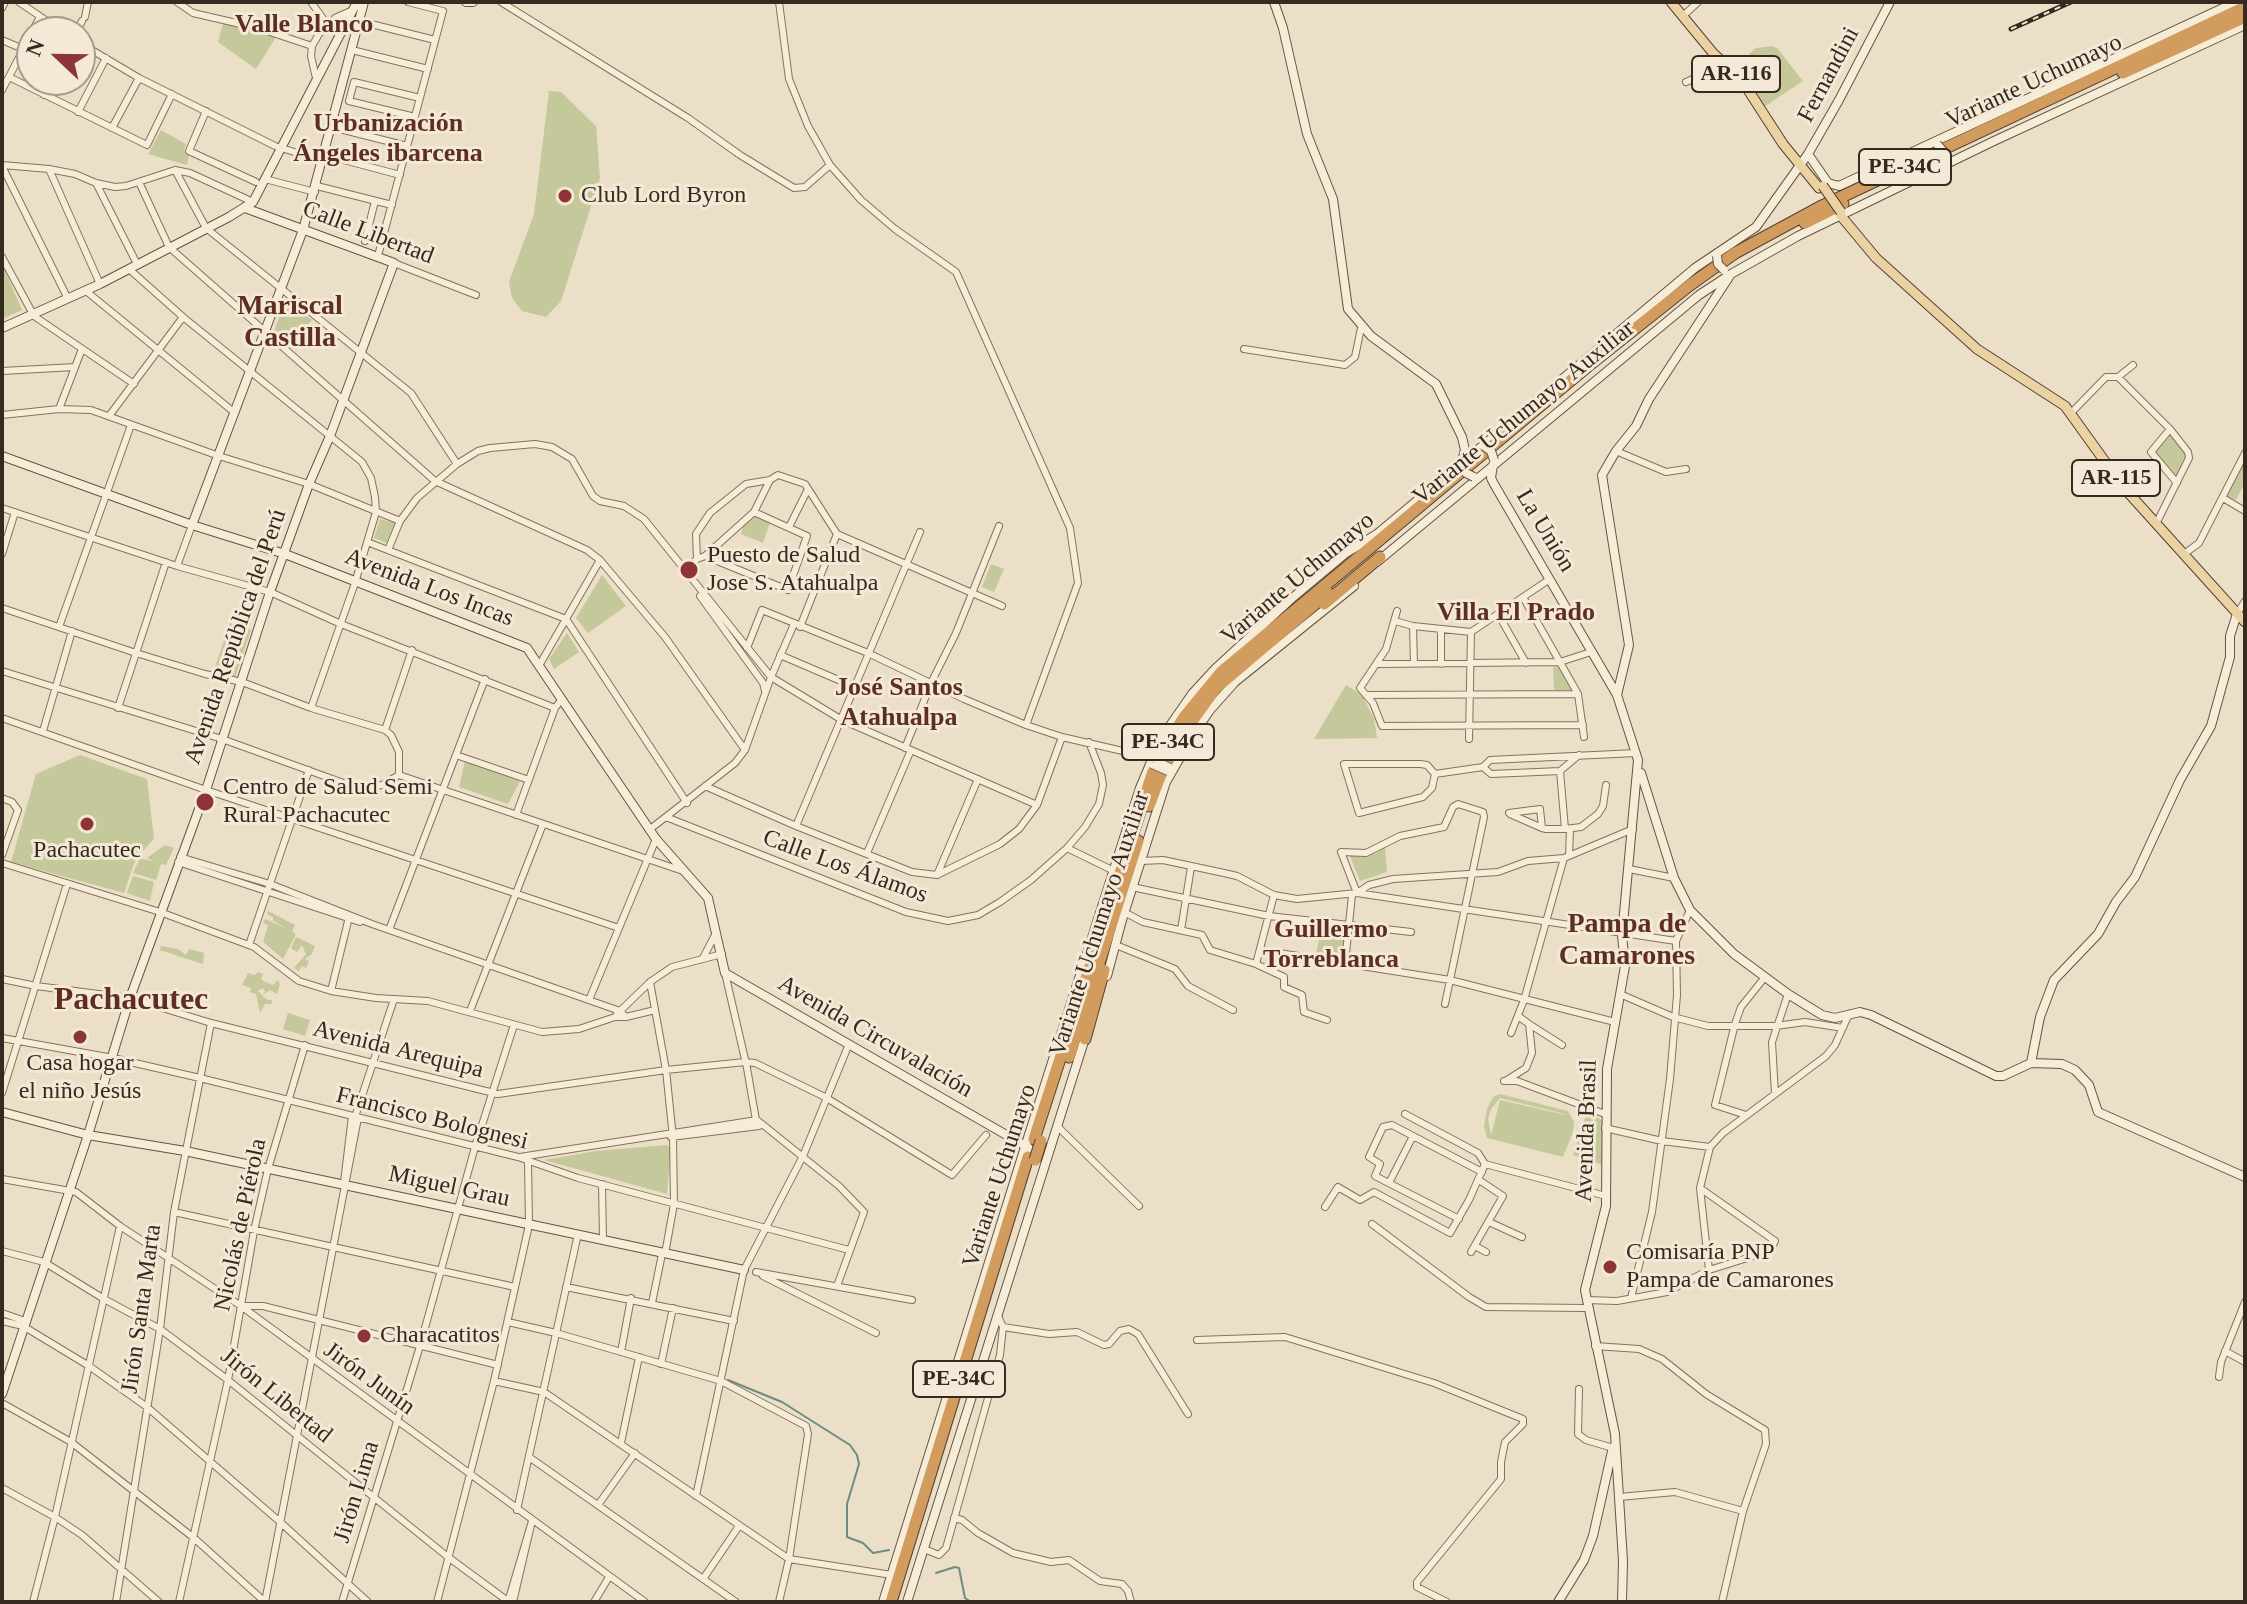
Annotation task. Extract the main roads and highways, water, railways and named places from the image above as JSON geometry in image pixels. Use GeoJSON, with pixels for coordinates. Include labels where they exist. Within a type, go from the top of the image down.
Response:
{"type":"FeatureCollection","features":[{"type":"Feature","properties":{"kind":"highway","name":"Variante Uchumayo"},"geometry":{"type":"LineString","coordinates":[[891,1602],[1148,786],[1163,750],[1192,705],[1241,654],[1599,357],[1735,253],[1820,207],[2245,7]]}},
{"type":"Feature","properties":{"kind":"highway","name":"Variante Uchumayo"},"geometry":{"type":"LineString","coordinates":[[898,1602],[1033,1149],[1119,913],[1151,802],[1173,749],[1216,688],[1589,375],[1738,258],[1781,234],[1938,159],[2245,17]]}},
{"type":"Feature","properties":{"kind":"highway"},"geometry":{"type":"LineString","coordinates":[[1280,622],[1296,603],[1377,534]]}},
{"type":"Feature","properties":{"kind":"highway"},"geometry":{"type":"LineString","coordinates":[[1268,642],[1275,641],[1301,623],[1380,557]]}},
{"type":"Feature","properties":{"kind":"highway"},"geometry":{"type":"LineString","coordinates":[[1085,1039],[1119,913]]}},
{"type":"Feature","properties":{"kind":"main road"},"geometry":{"type":"LineString","coordinates":[[192,525],[303,230],[364,2]]}},
{"type":"Feature","properties":{"kind":"main road"},"geometry":{"type":"LineString","coordinates":[[466,2],[473,2]]}},
{"type":"Feature","properties":{"kind":"main road"},"geometry":{"type":"LineString","coordinates":[[1274,2],[1283,28],[1307,134],[1333,199],[1346,301],[1361,328],[1436,384],[1462,437],[1465,450],[1462,463],[1466,473],[1475,478]]}},
{"type":"Feature","properties":{"kind":"main road","name":"AR-116"},"geometry":{"type":"LineString","coordinates":[[1671,2],[1713,53],[1741,79],[1791,155],[1804,160],[1839,214]]}},
{"type":"Feature","properties":{"kind":"main road","name":"Fernandini"},"geometry":{"type":"LineString","coordinates":[[1804,160],[1890,2]]}},
{"type":"Feature","properties":{"kind":"main road","name":"Variante Uchumayo"},"geometry":{"type":"LineString","coordinates":[[1804,160],[1828,183],[1836,186],[2236,2]]}},
{"type":"Feature","properties":{"kind":"main road"},"geometry":{"type":"LineString","coordinates":[[2,328],[86,291],[249,205],[355,6]]}},
{"type":"Feature","properties":{"kind":"main road","name":"Variante Uchumayo"},"geometry":{"type":"LineString","coordinates":[[1727,272],[1944,163],[2245,25]]}},
{"type":"Feature","properties":{"kind":"main road"},"geometry":{"type":"LineString","coordinates":[[1934,143],[1943,151],[1944,163]]}},
{"type":"Feature","properties":{"kind":"main road"},"geometry":{"type":"LineString","coordinates":[[1617,695],[1629,645],[1602,478],[1604,471],[1636,426],[1649,399],[1727,272],[1718,264],[1717,254],[1756,227],[1804,160]]}},
{"type":"Feature","properties":{"kind":"main road","name":"Calle Libertad"},"geometry":{"type":"LineString","coordinates":[[249,205],[303,230],[394,263]]}},
{"type":"Feature","properties":{"kind":"main road","name":"AR-115"},"geometry":{"type":"LineString","coordinates":[[1839,214],[1876,258],[1977,349],[2059,401],[2071,413],[2124,488],[2245,622]]}},
{"type":"Feature","properties":{"kind":"main road","name":"Variante Uchumayo Auxiliar"},"geometry":{"type":"LineString","coordinates":[[1150,760],[1181,709],[1215,669],[1346,553],[1377,534],[1573,367],[1717,254]]}},
{"type":"Feature","properties":{"kind":"main road","name":"Avenida República del Perú"},"geometry":{"type":"LineString","coordinates":[[2,1394],[130,998],[206,790],[270,592],[394,263]]}},
{"type":"Feature","properties":{"kind":"main road","name":"Variante Uchumayo Auxiliar"},"geometry":{"type":"LineString","coordinates":[[907,1602],[1116,945],[1119,913],[1132,887],[1170,770],[1225,693],[1255,665],[1352,588],[1380,557],[1494,462],[1727,272]]}},
{"type":"Feature","properties":{"kind":"main road"},"geometry":{"type":"LineString","coordinates":[[1462,437],[1470,445],[1483,446],[1491,451],[1494,462]]}},
{"type":"Feature","properties":{"kind":"main road","name":"Avenida Los Incas"},"geometry":{"type":"LineString","coordinates":[[2,456],[192,525],[285,554],[527,648],[649,830],[708,898],[725,973]]}},
{"type":"Feature","properties":{"kind":"main road","name":"La Unión"},"geometry":{"type":"LineString","coordinates":[[1494,462],[1491,478],[1494,484],[1617,695],[1636,753],[1638,772]]}},
{"type":"Feature","properties":{"kind":"main road","name":"La Unión"},"geometry":{"type":"LineString","coordinates":[[1475,478],[1494,484]]}},
{"type":"Feature","properties":{"kind":"main road"},"geometry":{"type":"LineString","coordinates":[[2031,1063],[2040,1017],[2054,980],[2098,934],[2135,877],[2180,780],[2211,726],[2230,657],[2230,636],[2237,614]]}},
{"type":"Feature","properties":{"kind":"main road","name":"Variante Uchumayo"},"geometry":{"type":"LineString","coordinates":[[883,1602],[1033,1149],[1114,871],[1150,760]]}},
{"type":"Feature","properties":{"kind":"main road"},"geometry":{"type":"LineString","coordinates":[[1638,772],[1641,773],[1674,878],[1690,910],[1714,936],[1788,994],[1822,1015],[1835,1018],[1860,1012],[1871,1015],[1996,1076],[2003,1076],[2031,1063],[2062,1064],[2075,1070],[2089,1085],[2098,1112],[2245,1177]]}},
{"type":"Feature","properties":{"kind":"main road","name":"Avenida Brasil"},"geometry":{"type":"LineString","coordinates":[[1614,1446],[1585,1290],[1605,1215],[1607,1069],[1625,966],[1622,935],[1638,772]]}},
{"type":"Feature","properties":{"kind":"main road","name":"Avenida Circuvalación"},"geometry":{"type":"LineString","coordinates":[[725,973],[1033,1149],[1049,1154]]}},
{"type":"Feature","properties":{"kind":"main road","name":"Miguel Grau"},"geometry":{"type":"LineString","coordinates":[[2,1112],[88,1135],[185,1151],[744,1270]]}},
{"type":"Feature","properties":{"kind":"main road"},"geometry":{"type":"LineString","coordinates":[[1614,1446],[1623,1561],[1622,1602]]}},
{"type":"Feature","properties":{"kind":"main road"},"geometry":{"type":"LineString","coordinates":[[1558,1602],[1584,1560],[1593,1536],[1614,1446]]}},
{"type":"Feature","properties":{"kind":"waterway"},"geometry":{"type":"LineString","coordinates":[[728,1380],[782,1402],[850,1445],[859,1464],[847,1504],[847,1537],[863,1543],[873,1553],[889,1550]]}},
{"type":"Feature","properties":{"kind":"waterway"},"geometry":{"type":"LineString","coordinates":[[936,1573],[959,1568],[965,1598],[971,1602]]}},
{"type":"Feature","properties":{"kind":"railway"},"geometry":{"type":"LineString","coordinates":[[2011,29],[2071,2]]}},
{"type":"Feature","properties":{"kind":"place","name":"Club Lord Byron"},"geometry":{"type":"Point","coordinates":[565,196]}},
{"type":"Feature","properties":{"kind":"place","name":"Puesto de Salud Jose S. Atahualpa"},"geometry":{"type":"Point","coordinates":[689,570]}},
{"type":"Feature","properties":{"kind":"place","name":"Centro de Salud Semi Rural Pachacutec"},"geometry":{"type":"Point","coordinates":[205,802]}},
{"type":"Feature","properties":{"kind":"place","name":"Pachacutec"},"geometry":{"type":"Point","coordinates":[87,824]}},
{"type":"Feature","properties":{"kind":"place","name":"Casa hogar el niño Jesús"},"geometry":{"type":"Point","coordinates":[80,1037]}},
{"type":"Feature","properties":{"kind":"place","name":"Comisaría PNP Pampa de Camarones"},"geometry":{"type":"Point","coordinates":[1610,1267]}},
{"type":"Feature","properties":{"kind":"place","name":"Characatitos"},"geometry":{"type":"Point","coordinates":[364,1336]}},
{"type":"Feature","properties":{"kind":"district","name":"Valle Blanco"},"geometry":{"type":"Point","coordinates":[304,25]}},
{"type":"Feature","properties":{"kind":"district","name":"Urbanización Ángeles ibarcena"},"geometry":{"type":"Point","coordinates":[388,139]}},
{"type":"Feature","properties":{"kind":"district","name":"Mariscal Castilla"},"geometry":{"type":"Point","coordinates":[290,323]}},
{"type":"Feature","properties":{"kind":"district","name":"Villa El Prado"},"geometry":{"type":"Point","coordinates":[1516,613]}},
{"type":"Feature","properties":{"kind":"district","name":"José Santos Atahualpa"},"geometry":{"type":"Point","coordinates":[899,703]}},
{"type":"Feature","properties":{"kind":"district","name":"Pampa de Camarones"},"geometry":{"type":"Point","coordinates":[1627,941]}},
{"type":"Feature","properties":{"kind":"district","name":"Guillermo Torreblanca"},"geometry":{"type":"Point","coordinates":[1331,945]}},
{"type":"Feature","properties":{"kind":"district","name":"Pachacutec"},"geometry":{"type":"Point","coordinates":[131,1001]}}]}
